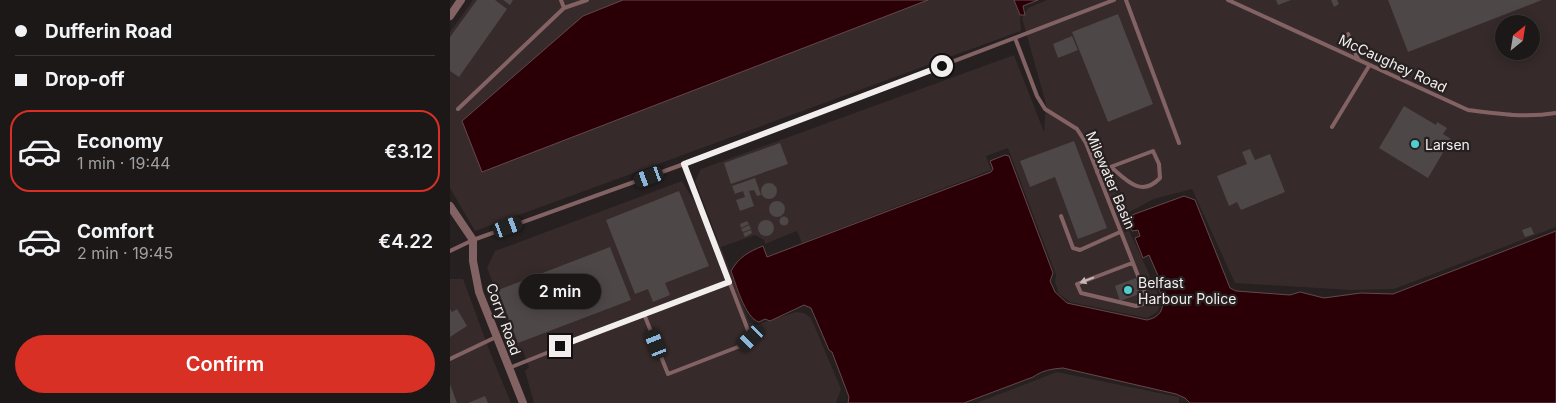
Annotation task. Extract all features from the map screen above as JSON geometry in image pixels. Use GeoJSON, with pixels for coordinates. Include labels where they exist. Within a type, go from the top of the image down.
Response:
{"type":"FeatureCollection","features":[{"type":"Feature","properties":{"kind":"street"},"geometry":{"type":"LineString","coordinates":[[450,16],[461,0]]}},
{"type":"Feature","properties":{"kind":"street"},"geometry":{"type":"LineString","coordinates":[[450,206],[473,240]]}},
{"type":"Feature","properties":{"kind":"street","name":"Corry Road"},"geometry":{"type":"LineString","coordinates":[[473,240],[473,261],[479,292],[523,403]]}},
{"type":"Feature","properties":{"kind":"lane"},"geometry":{"type":"LineString","coordinates":[[561,0],[564,8]]}},
{"type":"Feature","properties":{"kind":"lane"},"geometry":{"type":"LineString","coordinates":[[458,109],[564,8],[587,0]]}},
{"type":"Feature","properties":{"kind":"lane"},"geometry":{"type":"LineString","coordinates":[[450,251],[473,240],[684,164],[1114,0]]}},
{"type":"Feature","properties":{"kind":"lane"},"geometry":{"type":"LineString","coordinates":[[1126,0],[1179,143]]}},
{"type":"Feature","properties":{"kind":"lane","name":"McCaughey Road"},"geometry":{"type":"LineString","coordinates":[[1228,0],[1468,110],[1510,116],[1534,116],[1556,113]]}},
{"type":"Feature","properties":{"kind":"lane"},"geometry":{"type":"LineString","coordinates":[[1348,34],[1358,59]]}},
{"type":"Feature","properties":{"kind":"lane","name":"Milewater Basin"},"geometry":{"type":"LineString","coordinates":[[1015,38],[1045,108],[1077,129],[1086,143],[1146,296],[1146,303],[1136,306],[1081,293],[1077,284],[1132,263]]}},
{"type":"Feature","properties":{"kind":"lane"},"geometry":{"type":"LineString","coordinates":[[1332,126],[1369,66]]}},
{"type":"Feature","properties":{"kind":"lane"},"geometry":{"type":"LineString","coordinates":[[1097,172],[1110,167],[1153,151],[1159,164],[1160,178],[1147,186],[1138,187],[1127,182],[1110,167]]}},
{"type":"Feature","properties":{"kind":"lane"},"geometry":{"type":"LineString","coordinates":[[644,314],[668,374],[743,345],[751,338],[684,164]]}},
{"type":"Feature","properties":{"kind":"lane"},"geometry":{"type":"LineString","coordinates":[[1060,216],[1073,248],[1080,250],[1120,232]]}},
{"type":"Feature","properties":{"kind":"lane"},"geometry":{"type":"LineString","coordinates":[[509,368],[729,282]]}},
{"type":"Feature","properties":{"kind":"lane"},"geometry":{"type":"LineString","coordinates":[[450,359],[496,337]]}},
{"type":"Feature","properties":{"kind":"shaded area"},"geometry":{"type":"Polygon","coordinates":[[[473,0],[623,0],[583,16],[482,172],[928,0],[1014,0],[1020,15],[1021,31],[475,231],[450,188],[450,32],[473,0]]]}},
{"type":"Feature","properties":{"kind":"shaded area"},"geometry":{"type":"Polygon","coordinates":[[[623,0],[928,0],[482,172],[462,121],[583,16],[623,0]]]}},
{"type":"Feature","properties":{"kind":"shaded area"},"geometry":{"type":"Polygon","coordinates":[[[1014,0],[1038,0],[1023,6],[1025,15],[1020,15],[1014,0]]]}},
{"type":"Feature","properties":{"kind":"shaded area"},"geometry":{"type":"Polygon","coordinates":[[[1047,0],[1556,0],[1556,227],[1394,289],[1351,290],[1235,283],[1192,189],[1154,199],[1120,217],[1124,226],[1128,228],[1162,302],[1157,312],[1147,318],[1070,302],[1059,294],[1055,282],[1056,275],[1008,148],[986,156],[991,170],[802,243],[797,231],[765,244],[764,240],[755,235],[721,247],[749,322],[756,325],[796,312],[804,313],[811,318],[841,389],[836,403],[534,403],[525,371],[529,367],[523,351],[518,349],[487,268],[495,251],[682,181],[719,243],[695,181],[701,169],[1014,55],[1044,132],[1046,104],[1022,18],[1028,8],[1047,0]]]}},
{"type":"Feature","properties":{"kind":"shaded area"},"geometry":{"type":"Polygon","coordinates":[[[1005,155],[1009,156],[1053,273],[1050,281],[1055,292],[1067,303],[1147,320],[1157,315],[1162,308],[1163,304],[1159,289],[1163,287],[1149,255],[1143,258],[1135,238],[1140,236],[1138,230],[1132,231],[1129,220],[1132,215],[1184,196],[1195,200],[1230,288],[1236,291],[1290,295],[1300,292],[1324,298],[1361,293],[1393,294],[1556,231],[1556,403],[1190,403],[1185,398],[1176,394],[1063,368],[1044,371],[964,403],[848,403],[849,397],[832,352],[829,350],[811,308],[804,305],[770,321],[765,319],[759,322],[745,308],[731,271],[737,262],[748,253],[763,246],[767,257],[991,172],[993,169],[990,161],[1005,155]]]}},
{"type":"Feature","properties":{"kind":"shaded area"},"geometry":{"type":"Polygon","coordinates":[[[450,279],[463,279],[511,403],[450,403],[450,279]]]}},
{"type":"Feature","properties":{"kind":"shaded area"},"geometry":{"type":"Polygon","coordinates":[[[1057,372],[1179,397],[1179,403],[976,403],[1057,372]]]}},
{"type":"Feature","properties":{"kind":"building"},"geometry":{"type":"Polygon","coordinates":[[[477,0],[495,0],[507,9],[459,77],[450,71],[450,37],[477,0]]]}},
{"type":"Feature","properties":{"kind":"building"},"geometry":{"type":"Polygon","coordinates":[[[503,0],[513,0],[510,5],[503,0]]]}},
{"type":"Feature","properties":{"kind":"building"},"geometry":{"type":"Polygon","coordinates":[[[1276,0],[1291,0],[1278,5],[1276,0]]]}},
{"type":"Feature","properties":{"kind":"building"},"geometry":{"type":"Polygon","coordinates":[[[1331,0],[1337,0],[1339,4],[1334,7],[1331,0]]]}},
{"type":"Feature","properties":{"kind":"building"},"geometry":{"type":"Polygon","coordinates":[[[1388,0],[1542,0],[1503,15],[1495,15],[1495,18],[1408,52],[1388,0]]]}},
{"type":"Feature","properties":{"kind":"building"},"geometry":{"type":"Polygon","coordinates":[[[1118,14],[1153,104],[1108,122],[1072,32],[1118,14]]]}},
{"type":"Feature","properties":{"kind":"building"},"geometry":{"type":"Polygon","coordinates":[[[1072,36],[1078,50],[1058,58],[1053,44],[1072,36]]]}},
{"type":"Feature","properties":{"kind":"building","name":"Larsen"},"geometry":{"type":"Polygon","coordinates":[[[1404,106],[1436,125],[1437,122],[1447,128],[1443,134],[1451,139],[1428,178],[1379,148],[1404,106]]]}},
{"type":"Feature","properties":{"kind":"building"},"geometry":{"type":"Polygon","coordinates":[[[1074,141],[1107,228],[1078,239],[1055,177],[1030,187],[1020,161],[1074,141]]]}},
{"type":"Feature","properties":{"kind":"building"},"geometry":{"type":"Polygon","coordinates":[[[780,143],[788,164],[731,184],[724,163],[780,143]]]}},
{"type":"Feature","properties":{"kind":"building"},"geometry":{"type":"Polygon","coordinates":[[[1250,149],[1255,160],[1270,154],[1285,192],[1241,210],[1237,202],[1229,206],[1217,176],[1247,164],[1242,152],[1250,149]]]}},
{"type":"Feature","properties":{"kind":"building"},"geometry":{"type":"Polygon","coordinates":[[[755,178],[761,195],[757,196],[754,190],[749,191],[754,206],[740,211],[736,200],[745,197],[743,191],[735,194],[732,186],[755,178]]]}},
{"type":"Feature","properties":{"kind":"building"},"geometry":{"type":"Polygon","coordinates":[[[769,183],[777,191],[769,199],[761,191],[769,183]]]}},
{"type":"Feature","properties":{"kind":"building"},"geometry":{"type":"Polygon","coordinates":[[[679,191],[709,266],[665,283],[670,295],[653,302],[648,289],[635,294],[606,220],[679,191]]]}},
{"type":"Feature","properties":{"kind":"building"},"geometry":{"type":"Polygon","coordinates":[[[777,201],[785,209],[777,217],[769,209],[777,201]]]}},
{"type":"Feature","properties":{"kind":"building"},"geometry":{"type":"Polygon","coordinates":[[[784,216],[789,221],[784,226],[779,221],[784,216]]]}},
{"type":"Feature","properties":{"kind":"building"},"geometry":{"type":"Polygon","coordinates":[[[766,220],[774,228],[766,236],[758,228],[766,220]]]}},
{"type":"Feature","properties":{"kind":"building"},"geometry":{"type":"Polygon","coordinates":[[[747,221],[749,224],[741,228],[740,224],[747,221]]]}},
{"type":"Feature","properties":{"kind":"building"},"geometry":{"type":"Polygon","coordinates":[[[749,225],[751,229],[743,232],[741,229],[749,225]]]}},
{"type":"Feature","properties":{"kind":"building"},"geometry":{"type":"Polygon","coordinates":[[[1531,227],[1534,234],[1525,237],[1522,230],[1531,227]]]}},
{"type":"Feature","properties":{"kind":"building"},"geometry":{"type":"Polygon","coordinates":[[[751,230],[752,233],[745,237],[743,233],[751,230]]]}},
{"type":"Feature","properties":{"kind":"building"},"geometry":{"type":"Polygon","coordinates":[[[610,247],[631,300],[518,343],[498,290],[610,247]]]}},
{"type":"Feature","properties":{"kind":"building","name":"Belfast Harbour Police"},"geometry":{"type":"Polygon","coordinates":[[[1136,278],[1142,293],[1120,301],[1115,286],[1136,278]]]}},
{"type":"Feature","properties":{"kind":"building"},"geometry":{"type":"Polygon","coordinates":[[[450,309],[452,312],[457,309],[467,326],[450,337],[450,309]]]}},
{"type":"Feature","properties":{"kind":"building"},"geometry":{"type":"Polygon","coordinates":[[[450,384],[457,403],[450,403],[450,384]]]}},
{"type":"Feature","properties":{"kind":"building"},"geometry":{"type":"Polygon","coordinates":[[[485,396],[488,403],[468,403],[485,396]]]}},
{"type":"Feature","properties":{"kind":"place","name":"Larsen"},"geometry":{"type":"Point","coordinates":[1415,144]}},
{"type":"Feature","properties":{"kind":"place","name":"Belfast Harbour Police"},"geometry":{"type":"Point","coordinates":[1128,290]}},
{"type":"Feature","properties":{"kind":"route"},"geometry":{"type":"LineString","coordinates":[[560,346],[729,282],[684,164],[942,66]]}}]}
